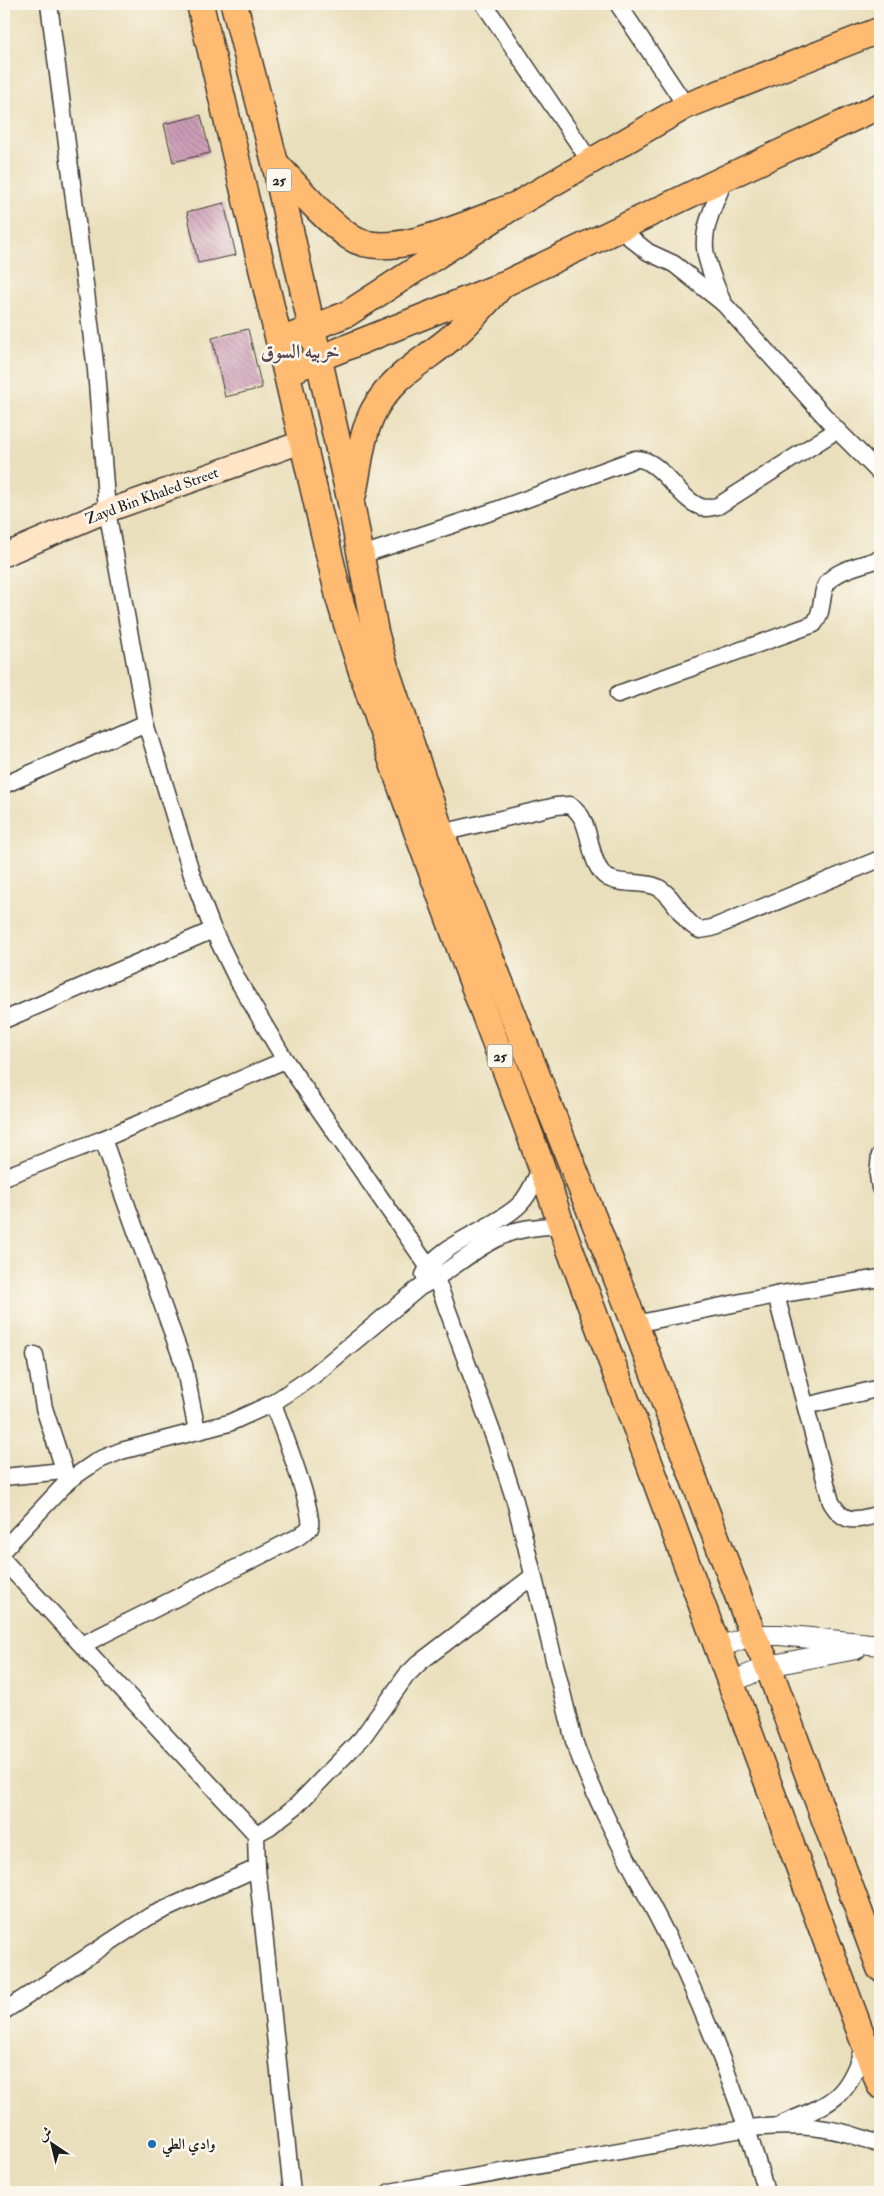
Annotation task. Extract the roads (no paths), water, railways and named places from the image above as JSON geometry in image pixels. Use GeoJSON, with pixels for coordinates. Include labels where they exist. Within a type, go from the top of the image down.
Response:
{"type":"FeatureCollection","features":[{"type":"Feature","properties":{"kind":"highway","name":"25"},"geometry":{"type":"LineString","coordinates":[[200,4],[340,601],[353,644],[410,813],[542,1165],[561,1226],[880,2085]]}},
{"type":"Feature","properties":{"kind":"highway","name":"25"},"geometry":{"type":"LineString","coordinates":[[234,4],[275,163],[320,358],[325,393],[362,555],[375,632],[385,667],[441,833],[635,1324],[753,1635],[768,1666],[880,1968]]}},
{"type":"Feature","properties":{"kind":"highway"},"geometry":{"type":"LineString","coordinates":[[275,163],[331,221],[351,237],[371,246],[395,245],[432,237],[514,206]]}},
{"type":"Feature","properties":{"kind":"highway"},"geometry":{"type":"LineString","coordinates":[[351,502],[367,426],[375,409],[391,387],[413,364],[453,337],[502,285]]}},
{"type":"Feature","properties":{"kind":"main road"},"geometry":{"type":"LineString","coordinates":[[279,341],[347,314],[514,206],[686,106],[880,30]]}},
{"type":"Feature","properties":{"kind":"main road"},"geometry":{"type":"LineString","coordinates":[[287,373],[502,285],[618,228],[880,106]]}},
{"type":"Feature","properties":{"kind":"main road","name":"Zayd Bin Khaled Street"},"geometry":{"type":"LineString","coordinates":[[4,555],[107,511],[302,442]]}},
{"type":"Feature","properties":{"kind":"street"},"geometry":{"type":"LineString","coordinates":[[49,4],[96,370],[107,511],[146,723],[192,874],[213,930],[237,978],[285,1060],[432,1272],[496,1440],[515,1502],[574,1741],[584,1771],[596,1799],[621,1843],[685,1972],[711,2029],[748,2128],[766,2192]]}},
{"type":"Feature","properties":{"kind":"street"},"geometry":{"type":"LineString","coordinates":[[484,4],[590,161]]}},
{"type":"Feature","properties":{"kind":"street"},"geometry":{"type":"LineString","coordinates":[[618,4],[686,106]]}},
{"type":"Feature","properties":{"kind":"street"},"geometry":{"type":"LineString","coordinates":[[723,303],[705,250],[705,235],[725,178]]}},
{"type":"Feature","properties":{"kind":"street"},"geometry":{"type":"LineString","coordinates":[[618,228],[648,252],[674,264],[723,303],[837,430],[880,473]]}},
{"type":"Feature","properties":{"kind":"street"},"geometry":{"type":"LineString","coordinates":[[362,555],[642,459],[652,464],[696,504],[706,508],[718,506],[837,430]]}},
{"type":"Feature","properties":{"kind":"street"},"geometry":{"type":"LineString","coordinates":[[618,694],[814,624],[818,618],[824,588],[827,583],[840,574],[880,559]]}},
{"type":"Feature","properties":{"kind":"street"},"geometry":{"type":"LineString","coordinates":[[4,785],[146,723]]}},
{"type":"Feature","properties":{"kind":"street"},"geometry":{"type":"LineString","coordinates":[[441,833],[556,806],[570,805],[581,815],[596,860],[604,875],[610,879],[645,882],[659,888],[670,897],[686,921],[700,930],[712,928],[880,859]]}},
{"type":"Feature","properties":{"kind":"street"},"geometry":{"type":"LineString","coordinates":[[4,1020],[213,930]]}},
{"type":"Feature","properties":{"kind":"street"},"geometry":{"type":"LineString","coordinates":[[4,1177],[103,1138],[285,1060]]}},
{"type":"Feature","properties":{"kind":"street"},"geometry":{"type":"LineString","coordinates":[[103,1138],[184,1365],[198,1430]]}},
{"type":"Feature","properties":{"kind":"street"},"geometry":{"type":"LineString","coordinates":[[880,1155],[878,1175],[880,1188]]}},
{"type":"Feature","properties":{"kind":"street"},"geometry":{"type":"LineString","coordinates":[[4,1477],[66,1476],[108,1456],[229,1423],[273,1403],[313,1376],[420,1286],[455,1246],[509,1214],[527,1196],[542,1165]]}},
{"type":"Feature","properties":{"kind":"street"},"geometry":{"type":"LineString","coordinates":[[432,1272],[505,1234],[528,1228],[561,1226]]}},
{"type":"Feature","properties":{"kind":"street"},"geometry":{"type":"LineString","coordinates":[[635,1324],[776,1295],[880,1278]]}},
{"type":"Feature","properties":{"kind":"street"},"geometry":{"type":"LineString","coordinates":[[776,1295],[830,1502],[838,1514],[848,1520],[880,1514]]}},
{"type":"Feature","properties":{"kind":"street"},"geometry":{"type":"LineString","coordinates":[[35,1355],[44,1408],[66,1476]]}},
{"type":"Feature","properties":{"kind":"street"},"geometry":{"type":"LineString","coordinates":[[806,1406],[880,1388]]}},
{"type":"Feature","properties":{"kind":"street"},"geometry":{"type":"LineString","coordinates":[[82,1645],[298,1537],[310,1528],[312,1521],[307,1503],[273,1403]]}},
{"type":"Feature","properties":{"kind":"street"},"geometry":{"type":"LineString","coordinates":[[4,1550],[66,1476]]}},
{"type":"Feature","properties":{"kind":"street"},"geometry":{"type":"LineString","coordinates":[[4,1560],[256,1834],[257,1868],[292,2192]]}},
{"type":"Feature","properties":{"kind":"street"},"geometry":{"type":"LineString","coordinates":[[256,1834],[269,1827],[296,1806],[362,1738],[406,1676],[532,1576]]}},
{"type":"Feature","properties":{"kind":"street"},"geometry":{"type":"LineString","coordinates":[[717,1648],[753,1635],[780,1635],[879,1645]]}},
{"type":"Feature","properties":{"kind":"street"},"geometry":{"type":"LineString","coordinates":[[730,1683],[768,1666],[879,1645]]}},
{"type":"Feature","properties":{"kind":"street"},"geometry":{"type":"LineString","coordinates":[[4,2010],[150,1916],[257,1868]]}},
{"type":"Feature","properties":{"kind":"street"},"geometry":{"type":"LineString","coordinates":[[780,2125],[818,2109],[841,2094],[858,2066],[864,2044]]}},
{"type":"Feature","properties":{"kind":"street"},"geometry":{"type":"LineString","coordinates":[[390,2192],[748,2128],[780,2125],[821,2127],[846,2132],[880,2145]]}},
{"type":"Feature","properties":{"kind":"place","name":"وادي الطي"},"geometry":{"type":"Point","coordinates":[152,2144]}},
{"type":"Feature","properties":{"kind":"district","name":"خربیه السوق"},"geometry":{"type":"Point","coordinates":[300,351]}}]}
